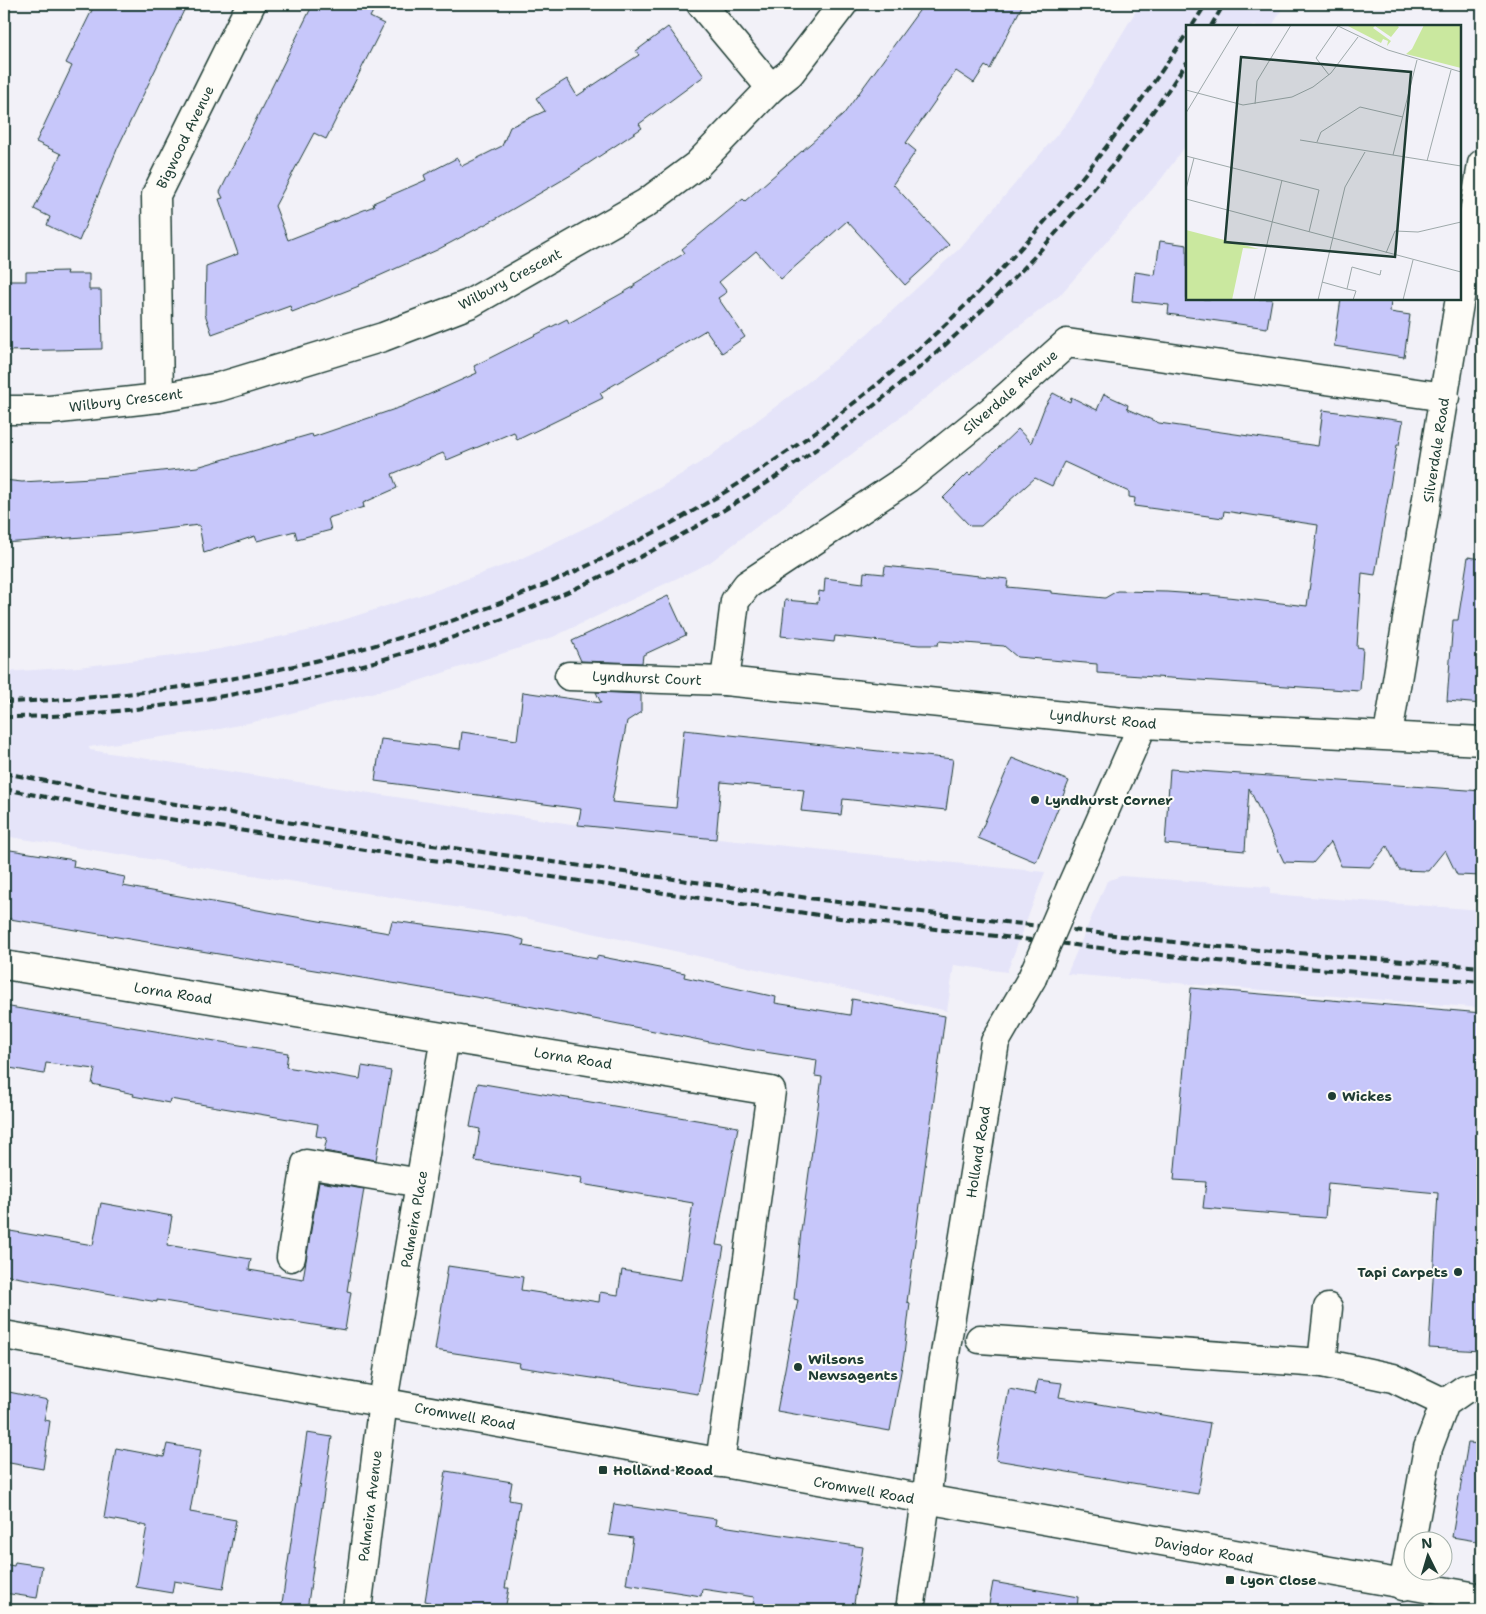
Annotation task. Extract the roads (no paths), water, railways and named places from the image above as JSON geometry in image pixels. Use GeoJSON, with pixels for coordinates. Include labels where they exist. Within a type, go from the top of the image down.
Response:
{"type":"FeatureCollection","features":[{"type":"Feature","properties":{"kind":"street","name":"Bigwood Avenue"},"geometry":{"type":"LineString","coordinates":[[159,398],[156,195],[251,4]]}},
{"type":"Feature","properties":{"kind":"street"},"geometry":{"type":"LineString","coordinates":[[701,4],[771,88]]}},
{"type":"Feature","properties":{"kind":"street","name":"Wilbury Crescent"},"geometry":{"type":"LineString","coordinates":[[4,410],[50,410],[159,398],[219,387],[384,337],[469,304],[646,203],[697,165],[771,88],[790,72],[842,4]]}},
{"type":"Feature","properties":{"kind":"street","name":"Silverdale Road"},"geometry":{"type":"LineString","coordinates":[[1461,296],[1482,164]]}},
{"type":"Feature","properties":{"kind":"street","name":"Silverdale Road"},"geometry":{"type":"LineString","coordinates":[[1388,735],[1460,300]]}},
{"type":"Feature","properties":{"kind":"street","name":"Silverdale Avenue"},"geometry":{"type":"LineString","coordinates":[[725,680],[735,601],[747,585],[908,478],[991,411],[1067,343],[1445,397]]}},
{"type":"Feature","properties":{"kind":"street","name":"Lyndhurst Court"},"geometry":{"type":"LineString","coordinates":[[569,676],[725,680]]}},
{"type":"Feature","properties":{"kind":"street","name":"Lyndhurst Road"},"geometry":{"type":"LineString","coordinates":[[725,680],[1143,724],[1388,735],[1482,742]]}},
{"type":"Feature","properties":{"kind":"street","name":"Holland Road"},"geometry":{"type":"LineString","coordinates":[[910,1610],[941,1379],[996,1042],[1032,978],[1143,724]]}},
{"type":"Feature","properties":{"kind":"street","name":"Lorna Road"},"geometry":{"type":"LineString","coordinates":[[4,966],[771,1091],[720,1463]]}},
{"type":"Feature","properties":{"kind":"street","name":"Palmeira Place"},"geometry":{"type":"LineString","coordinates":[[383,1401],[445,1037]]}},
{"type":"Feature","properties":{"kind":"street"},"geometry":{"type":"LineString","coordinates":[[291,1257],[306,1164],[421,1182]]}},
{"type":"Feature","properties":{"kind":"street"},"geometry":{"type":"LineString","coordinates":[[1322,1363],[1328,1308]]}},
{"type":"Feature","properties":{"kind":"street","name":"Cromwell Road"},"geometry":{"type":"LineString","coordinates":[[4,1335],[383,1401],[926,1501]]}},
{"type":"Feature","properties":{"kind":"street"},"geometry":{"type":"LineString","coordinates":[[980,1339],[1322,1363],[1392,1378],[1445,1403]]}},
{"type":"Feature","properties":{"kind":"street"},"geometry":{"type":"LineString","coordinates":[[1403,1586],[1428,1448],[1445,1403],[1466,1389],[1482,1385]]}},
{"type":"Feature","properties":{"kind":"street","name":"Palmeira Avenue"},"geometry":{"type":"LineString","coordinates":[[357,1610],[383,1401]]}},
{"type":"Feature","properties":{"kind":"street","name":"Davigdor Road"},"geometry":{"type":"LineString","coordinates":[[926,1501],[1403,1586],[1482,1598]]}},
{"type":"Feature","properties":{"kind":"railway"},"geometry":{"type":"LineString","coordinates":[[1193,25],[1206,4]]}},
{"type":"Feature","properties":{"kind":"railway"},"geometry":{"type":"LineString","coordinates":[[1212,25],[1224,4]]}},
{"type":"Feature","properties":{"kind":"railway"},"geometry":{"type":"LineString","coordinates":[[4,702],[126,694],[246,676],[365,648],[480,610],[593,563],[700,507],[803,441],[899,366],[980,291],[1055,210],[1090,167],[1156,79],[1186,34]]}},
{"type":"Feature","properties":{"kind":"railway"},"geometry":{"type":"LineString","coordinates":[[4,717],[96,713],[188,702],[250,691],[393,657],[530,608],[660,547],[783,472],[897,386],[1004,289],[1100,180],[1186,63]]}},
{"type":"Feature","properties":{"kind":"railway"},"geometry":{"type":"LineString","coordinates":[[4,773],[120,795],[404,841],[837,902],[1207,946],[1482,967]]}},
{"type":"Feature","properties":{"kind":"railway"},"geometry":{"type":"LineString","coordinates":[[4,789],[118,811],[397,855],[840,918],[1205,960],[1482,982]]}},
{"type":"Feature","properties":{"kind":"place","name":"Lyndhurst Corner"},"geometry":{"type":"Point","coordinates":[1035,800]}},
{"type":"Feature","properties":{"kind":"place","name":"Wickes"},"geometry":{"type":"Point","coordinates":[1332,1096]}},
{"type":"Feature","properties":{"kind":"place","name":"Tapi Carpets"},"geometry":{"type":"Point","coordinates":[1458,1272]}},
{"type":"Feature","properties":{"kind":"place","name":"Wilsons Newsagents"},"geometry":{"type":"Point","coordinates":[798,1367]}},
{"type":"Feature","properties":{"kind":"place","name":"Holland Road"},"geometry":{"type":"Point","coordinates":[603,1470]}},
{"type":"Feature","properties":{"kind":"place","name":"Lyon Close"},"geometry":{"type":"Point","coordinates":[1230,1580]}}]}
